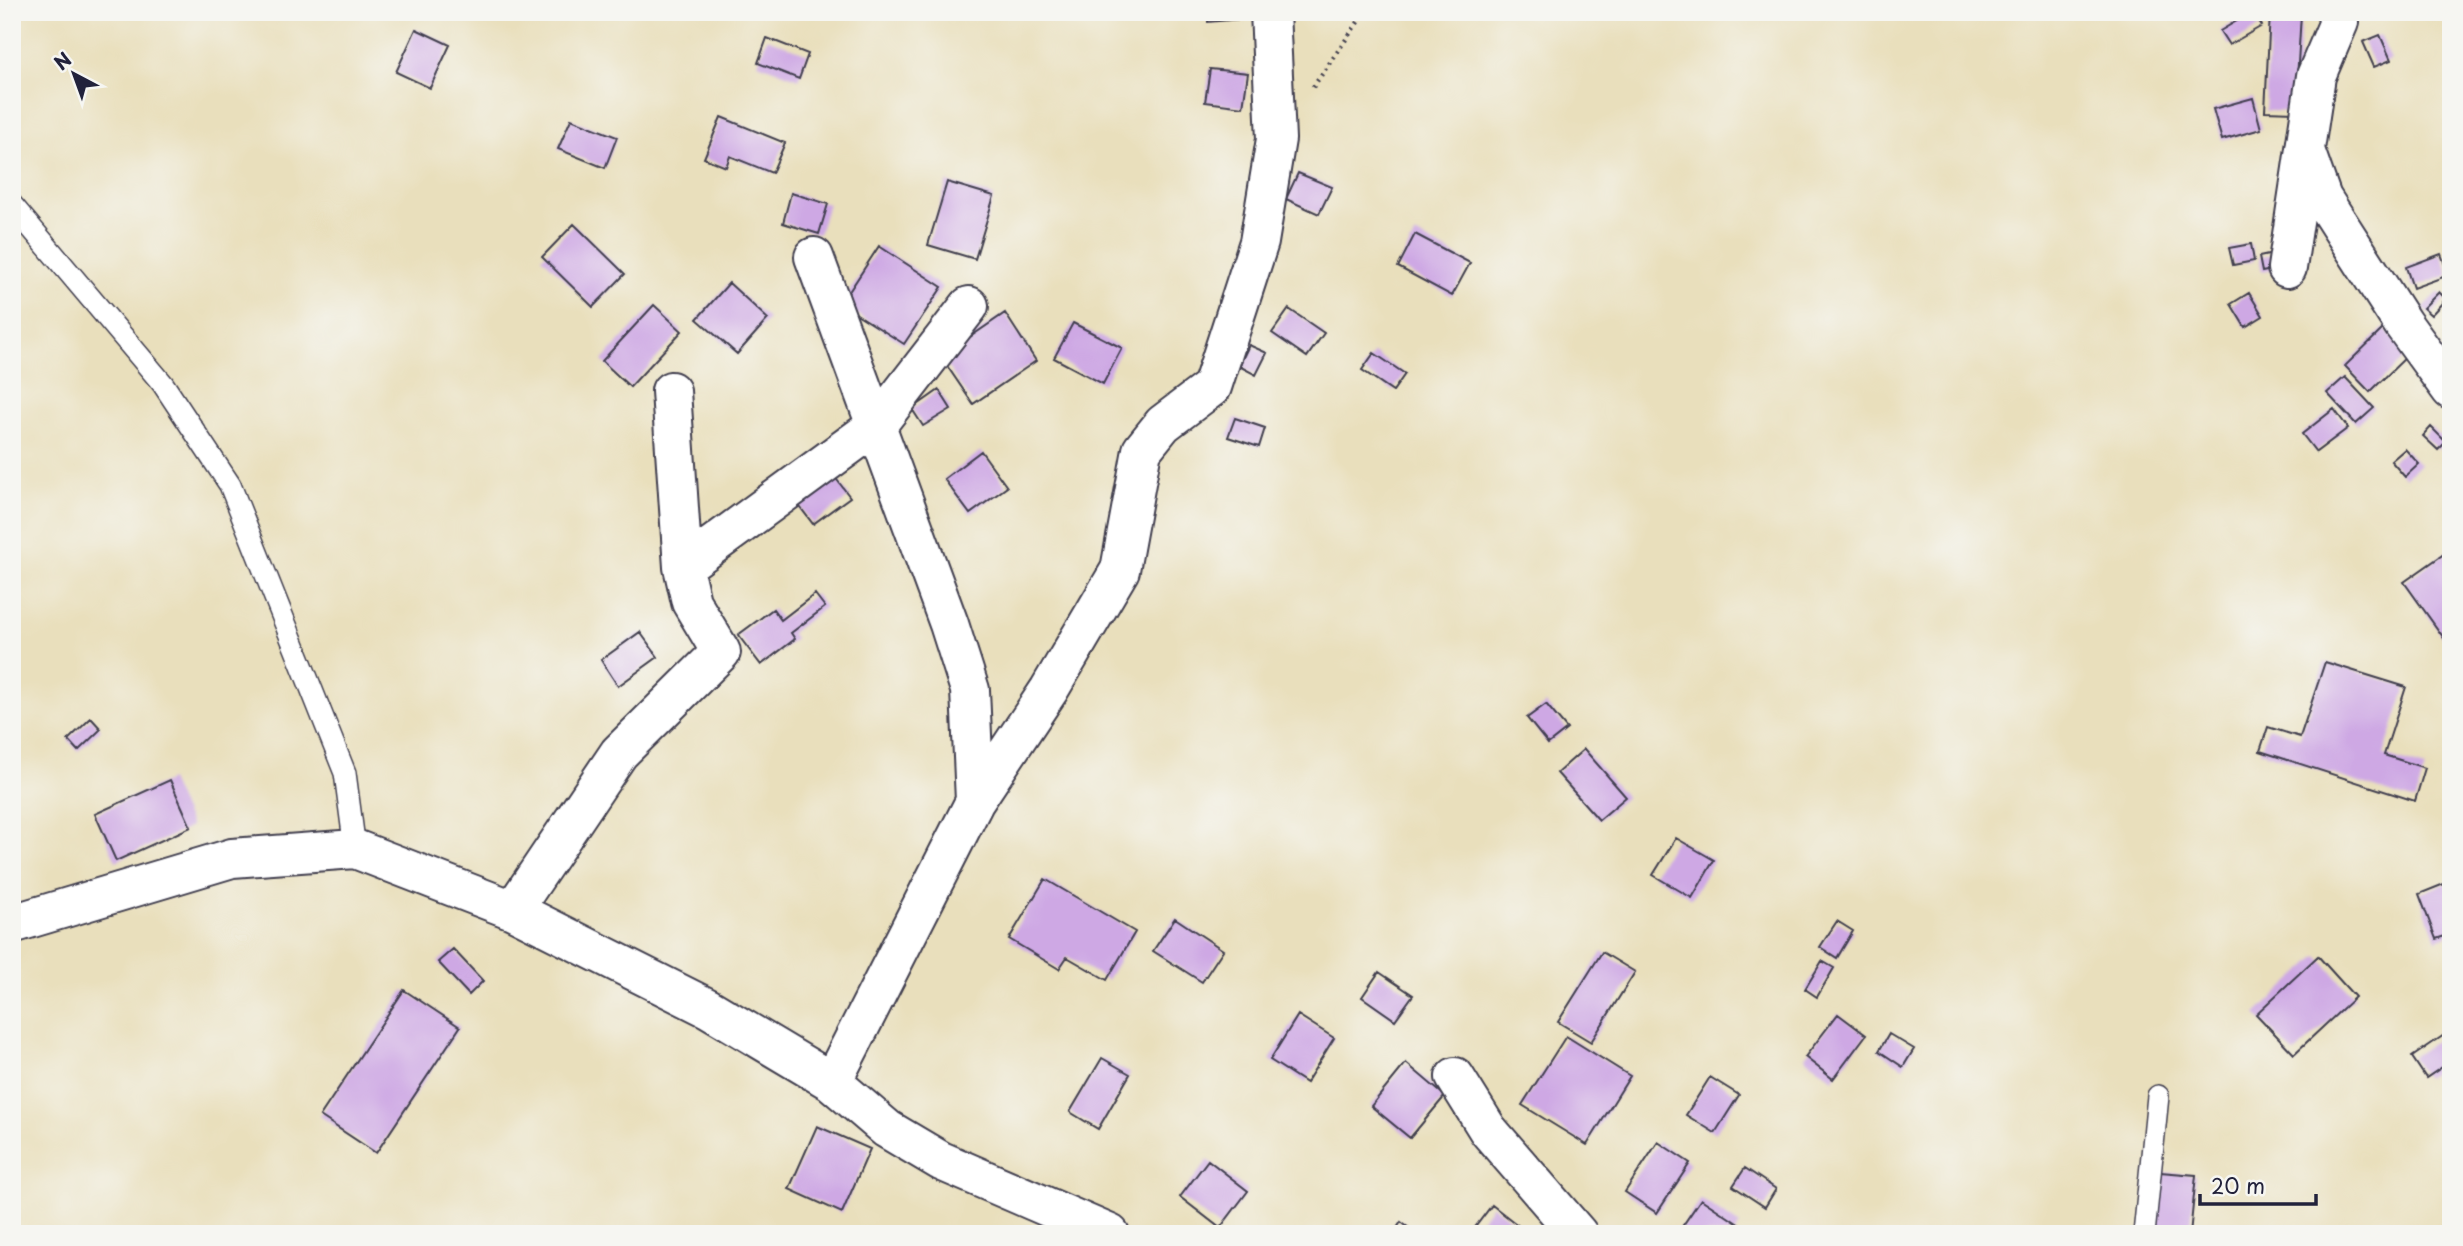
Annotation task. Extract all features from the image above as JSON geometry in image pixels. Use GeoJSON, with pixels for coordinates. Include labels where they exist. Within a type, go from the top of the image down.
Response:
{"type":"FeatureCollection","features":[{"type":"Feature","properties":{"kind":"street"},"geometry":{"type":"LineString","coordinates":[[832,1082],[975,801],[1049,690],[1120,570],[1142,450],[1163,424],[1212,387],[1259,242],[1276,139],[1270,12]]}},
{"type":"Feature","properties":{"kind":"street"},"geometry":{"type":"LineString","coordinates":[[2287,268],[2316,76],[2339,22],[2336,12]]}},
{"type":"Feature","properties":{"kind":"street"},"geometry":{"type":"LineString","coordinates":[[2305,153],[2322,198],[2403,324],[2451,390]]}},
{"type":"Feature","properties":{"kind":"street"},"geometry":{"type":"LineString","coordinates":[[814,257],[949,624],[970,690],[975,801]]}},
{"type":"Feature","properties":{"kind":"street"},"geometry":{"type":"LineString","coordinates":[[683,567],[877,425],[969,306]]}},
{"type":"Feature","properties":{"kind":"street"},"geometry":{"type":"LineString","coordinates":[[513,910],[619,753],[721,652],[691,602],[683,567],[671,391]]}},
{"type":"Feature","properties":{"kind":"street"},"geometry":{"type":"LineString","coordinates":[[12,924],[232,858],[355,849],[513,910],[708,1008],[832,1082],[887,1129],[941,1161],[1110,1234]]}},
{"type":"Feature","properties":{"kind":"street"},"geometry":{"type":"LineString","coordinates":[[1455,1077],[1488,1130],[1578,1234]]}},
{"type":"Feature","properties":{"kind":"lane"},"geometry":{"type":"LineString","coordinates":[[12,205],[163,384],[230,485],[345,773],[355,849]]}},
{"type":"Feature","properties":{"kind":"lane"},"geometry":{"type":"LineString","coordinates":[[2144,1234],[2158,1096]]}},
{"type":"Feature","properties":{"kind":"path"},"geometry":{"type":"LineString","coordinates":[[1276,139],[1365,12]]}},
{"type":"Feature","properties":{"kind":"building"},"geometry":{"type":"Polygon","coordinates":[[[1208,12],[1239,12],[1240,19],[1208,22],[1208,12]]]}},
{"type":"Feature","properties":{"kind":"building"},"geometry":{"type":"Polygon","coordinates":[[[2252,12],[2262,26],[2229,45],[2220,31],[2252,12]]]}},
{"type":"Feature","properties":{"kind":"building"},"geometry":{"type":"Polygon","coordinates":[[[2270,13],[2301,14],[2295,112],[2265,111],[2270,13]]]}},
{"type":"Feature","properties":{"kind":"building"},"geometry":{"type":"Polygon","coordinates":[[[416,29],[450,45],[430,88],[396,72],[416,29]]]}},
{"type":"Feature","properties":{"kind":"building"},"geometry":{"type":"Polygon","coordinates":[[[2380,35],[2391,60],[2374,67],[2363,42],[2380,35]]]}},
{"type":"Feature","properties":{"kind":"building"},"geometry":{"type":"Polygon","coordinates":[[[767,38],[808,54],[799,79],[758,63],[767,38]]]}},
{"type":"Feature","properties":{"kind":"building"},"geometry":{"type":"Polygon","coordinates":[[[1210,69],[1248,73],[1243,107],[1205,102],[1210,69]]]}},
{"type":"Feature","properties":{"kind":"building"},"geometry":{"type":"Polygon","coordinates":[[[2253,98],[2261,129],[2222,140],[2213,109],[2253,98]]]}},
{"type":"Feature","properties":{"kind":"building"},"geometry":{"type":"Polygon","coordinates":[[[721,117],[785,143],[772,173],[730,156],[726,167],[704,158],[721,117]]]}},
{"type":"Feature","properties":{"kind":"building"},"geometry":{"type":"Polygon","coordinates":[[[571,119],[617,137],[605,168],[558,149],[571,119]]]}},
{"type":"Feature","properties":{"kind":"building"},"geometry":{"type":"Polygon","coordinates":[[[1298,173],[1332,187],[1319,214],[1286,199],[1298,173]]]}},
{"type":"Feature","properties":{"kind":"building"},"geometry":{"type":"Polygon","coordinates":[[[947,182],[994,196],[975,259],[928,245],[947,182]]]}},
{"type":"Feature","properties":{"kind":"building"},"geometry":{"type":"Polygon","coordinates":[[[791,193],[828,204],[819,234],[783,223],[791,193]]]}},
{"type":"Feature","properties":{"kind":"building"},"geometry":{"type":"Polygon","coordinates":[[[574,224],[625,274],[593,307],[542,257],[574,224]]]}},
{"type":"Feature","properties":{"kind":"building"},"geometry":{"type":"Polygon","coordinates":[[[1415,234],[1470,263],[1452,296],[1398,267],[1415,234]]]}},
{"type":"Feature","properties":{"kind":"building"},"geometry":{"type":"Polygon","coordinates":[[[2251,244],[2254,261],[2233,265],[2229,248],[2251,244]]]}},
{"type":"Feature","properties":{"kind":"building"},"geometry":{"type":"Polygon","coordinates":[[[879,246],[942,287],[904,344],[841,304],[879,246]]]}},
{"type":"Feature","properties":{"kind":"building"},"geometry":{"type":"Polygon","coordinates":[[[2273,254],[2276,269],[2262,272],[2259,257],[2273,254]]]}},
{"type":"Feature","properties":{"kind":"building"},"geometry":{"type":"Polygon","coordinates":[[[2441,254],[2449,275],[2413,288],[2406,267],[2441,254]]]}},
{"type":"Feature","properties":{"kind":"building"},"geometry":{"type":"Polygon","coordinates":[[[729,283],[768,319],[737,354],[697,319],[729,283]]]}},
{"type":"Feature","properties":{"kind":"building"},"geometry":{"type":"Polygon","coordinates":[[[2439,292],[2446,299],[2431,315],[2423,308],[2439,292]]]}},
{"type":"Feature","properties":{"kind":"building"},"geometry":{"type":"Polygon","coordinates":[[[2249,293],[2263,316],[2245,327],[2231,304],[2249,293]]]}},
{"type":"Feature","properties":{"kind":"building"},"geometry":{"type":"Polygon","coordinates":[[[654,305],[682,331],[630,387],[602,361],[654,305]]]}},
{"type":"Feature","properties":{"kind":"building"},"geometry":{"type":"Polygon","coordinates":[[[1289,309],[1324,333],[1307,357],[1272,333],[1289,309]]]}},
{"type":"Feature","properties":{"kind":"building"},"geometry":{"type":"Polygon","coordinates":[[[1005,313],[1036,361],[973,404],[941,357],[1005,313]]]}},
{"type":"Feature","properties":{"kind":"building"},"geometry":{"type":"Polygon","coordinates":[[[1073,323],[1122,348],[1103,384],[1054,358],[1073,323]]]}},
{"type":"Feature","properties":{"kind":"building"},"geometry":{"type":"Polygon","coordinates":[[[2384,328],[2409,354],[2370,392],[2345,366],[2384,328]]]}},
{"type":"Feature","properties":{"kind":"building"},"geometry":{"type":"Polygon","coordinates":[[[1249,345],[1267,353],[1256,375],[1239,366],[1249,345]]]}},
{"type":"Feature","properties":{"kind":"building"},"geometry":{"type":"Polygon","coordinates":[[[1374,353],[1405,374],[1393,391],[1362,370],[1374,353]]]}},
{"type":"Feature","properties":{"kind":"building"},"geometry":{"type":"Polygon","coordinates":[[[2345,377],[2374,408],[2356,424],[2327,393],[2345,377]]]}},
{"type":"Feature","properties":{"kind":"building"},"geometry":{"type":"Polygon","coordinates":[[[939,390],[951,409],[923,426],[912,409],[939,390]]]}},
{"type":"Feature","properties":{"kind":"building"},"geometry":{"type":"Polygon","coordinates":[[[2334,409],[2348,428],[2316,452],[2302,434],[2334,409]]]}},
{"type":"Feature","properties":{"kind":"building"},"geometry":{"type":"Polygon","coordinates":[[[1235,418],[1265,428],[1259,447],[1228,437],[1235,418]]]}},
{"type":"Feature","properties":{"kind":"building"},"geometry":{"type":"Polygon","coordinates":[[[2431,427],[2446,442],[2438,450],[2423,436],[2431,427]]]}},
{"type":"Feature","properties":{"kind":"building"},"geometry":{"type":"Polygon","coordinates":[[[2405,449],[2419,464],[2405,477],[2391,461],[2405,449]]]}},
{"type":"Feature","properties":{"kind":"building"},"geometry":{"type":"Polygon","coordinates":[[[981,451],[1007,487],[970,514],[944,479],[981,451]]]}},
{"type":"Feature","properties":{"kind":"building"},"geometry":{"type":"Polygon","coordinates":[[[831,472],[850,497],[813,524],[794,499],[831,472]]]}},
{"type":"Feature","properties":{"kind":"building"},"geometry":{"type":"Polygon","coordinates":[[[2451,549],[2451,648],[2404,582],[2451,549]]]}},
{"type":"Feature","properties":{"kind":"building"},"geometry":{"type":"Polygon","coordinates":[[[815,594],[825,607],[791,633],[795,639],[761,665],[738,635],[773,609],[781,620],[815,594]]]}},
{"type":"Feature","properties":{"kind":"building"},"geometry":{"type":"Polygon","coordinates":[[[640,632],[658,657],[618,686],[601,660],[640,632]]]}},
{"type":"Feature","properties":{"kind":"building"},"geometry":{"type":"Polygon","coordinates":[[[2325,662],[2406,687],[2384,755],[2425,768],[2415,801],[2260,751],[2268,727],[2300,737],[2325,662]]]}},
{"type":"Feature","properties":{"kind":"building"},"geometry":{"type":"Polygon","coordinates":[[[1546,704],[1567,729],[1548,744],[1527,718],[1546,704]]]}},
{"type":"Feature","properties":{"kind":"building"},"geometry":{"type":"Polygon","coordinates":[[[91,718],[101,729],[78,751],[68,740],[91,718]]]}},
{"type":"Feature","properties":{"kind":"building"},"geometry":{"type":"Polygon","coordinates":[[[1584,749],[1626,797],[1599,820],[1557,773],[1584,749]]]}},
{"type":"Feature","properties":{"kind":"building"},"geometry":{"type":"Polygon","coordinates":[[[170,780],[191,827],[116,861],[95,814],[170,780]]]}},
{"type":"Feature","properties":{"kind":"building"},"geometry":{"type":"Polygon","coordinates":[[[1676,838],[1714,860],[1692,898],[1653,875],[1676,838]]]}},
{"type":"Feature","properties":{"kind":"building"},"geometry":{"type":"Polygon","coordinates":[[[1045,879],[1135,932],[1107,980],[1067,957],[1059,969],[1009,939],[1045,879]]]}},
{"type":"Feature","properties":{"kind":"building"},"geometry":{"type":"Polygon","coordinates":[[[2449,882],[2451,934],[2436,939],[2419,894],[2449,882]]]}},
{"type":"Feature","properties":{"kind":"building"},"geometry":{"type":"Polygon","coordinates":[[[1175,918],[1223,950],[1202,982],[1153,951],[1175,918]]]}},
{"type":"Feature","properties":{"kind":"building"},"geometry":{"type":"Polygon","coordinates":[[[1837,921],[1853,931],[1837,958],[1820,947],[1837,921]]]}},
{"type":"Feature","properties":{"kind":"building"},"geometry":{"type":"Polygon","coordinates":[[[453,949],[483,981],[469,995],[438,962],[453,949]]]}},
{"type":"Feature","properties":{"kind":"building"},"geometry":{"type":"Polygon","coordinates":[[[1602,952],[1635,972],[1591,1042],[1558,1022],[1602,952]]]}},
{"type":"Feature","properties":{"kind":"building"},"geometry":{"type":"Polygon","coordinates":[[[2318,956],[2355,997],[2294,1054],[2256,1014],[2318,956]]]}},
{"type":"Feature","properties":{"kind":"building"},"geometry":{"type":"Polygon","coordinates":[[[1822,961],[1834,968],[1817,997],[1805,989],[1822,961]]]}},
{"type":"Feature","properties":{"kind":"building"},"geometry":{"type":"Polygon","coordinates":[[[1379,972],[1413,995],[1395,1020],[1362,997],[1379,972]]]}},
{"type":"Feature","properties":{"kind":"building"},"geometry":{"type":"Polygon","coordinates":[[[404,990],[460,1027],[376,1153],[320,1116],[404,990]]]}},
{"type":"Feature","properties":{"kind":"building"},"geometry":{"type":"Polygon","coordinates":[[[1838,1014],[1866,1035],[1833,1079],[1805,1057],[1838,1014]]]}},
{"type":"Feature","properties":{"kind":"building"},"geometry":{"type":"Polygon","coordinates":[[[1298,1015],[1334,1038],[1306,1083],[1270,1060],[1298,1015]]]}},
{"type":"Feature","properties":{"kind":"building"},"geometry":{"type":"Polygon","coordinates":[[[2447,1033],[2451,1038],[2451,1061],[2426,1078],[2412,1057],[2447,1033]]]}},
{"type":"Feature","properties":{"kind":"building"},"geometry":{"type":"Polygon","coordinates":[[[1889,1034],[1914,1049],[1903,1067],[1879,1051],[1889,1034]]]}},
{"type":"Feature","properties":{"kind":"building"},"geometry":{"type":"Polygon","coordinates":[[[1566,1036],[1630,1076],[1587,1145],[1522,1105],[1566,1036]]]}},
{"type":"Feature","properties":{"kind":"building"},"geometry":{"type":"Polygon","coordinates":[[[1102,1058],[1130,1074],[1098,1129],[1070,1112],[1102,1058]]]}},
{"type":"Feature","properties":{"kind":"building"},"geometry":{"type":"Polygon","coordinates":[[[1406,1063],[1445,1096],[1410,1138],[1371,1106],[1406,1063]]]}},
{"type":"Feature","properties":{"kind":"building"},"geometry":{"type":"Polygon","coordinates":[[[1710,1077],[1739,1095],[1715,1133],[1686,1115],[1710,1077]]]}},
{"type":"Feature","properties":{"kind":"building"},"geometry":{"type":"Polygon","coordinates":[[[817,1126],[870,1149],[842,1213],[789,1189],[817,1126]]]}},
{"type":"Feature","properties":{"kind":"building"},"geometry":{"type":"Polygon","coordinates":[[[1658,1142],[1690,1163],[1657,1213],[1625,1192],[1658,1142]]]}},
{"type":"Feature","properties":{"kind":"building"},"geometry":{"type":"Polygon","coordinates":[[[1208,1160],[1248,1191],[1220,1228],[1180,1197],[1208,1160]]]}},
{"type":"Feature","properties":{"kind":"building"},"geometry":{"type":"Polygon","coordinates":[[[1745,1168],[1776,1189],[1765,1207],[1733,1186],[1745,1168]]]}},
{"type":"Feature","properties":{"kind":"building"},"geometry":{"type":"Polygon","coordinates":[[[2160,1172],[2196,1175],[2190,1234],[2153,1234],[2160,1172]]]}},
{"type":"Feature","properties":{"kind":"building"},"geometry":{"type":"Polygon","coordinates":[[[1701,1199],[1740,1225],[1734,1234],[1677,1234],[1701,1199]]]}},
{"type":"Feature","properties":{"kind":"building"},"geometry":{"type":"Polygon","coordinates":[[[1492,1205],[1529,1234],[1470,1234],[1492,1205]]]}},
{"type":"Feature","properties":{"kind":"building"},"geometry":{"type":"Polygon","coordinates":[[[1401,1222],[1417,1234],[1393,1234],[1401,1222]]]}}]}
